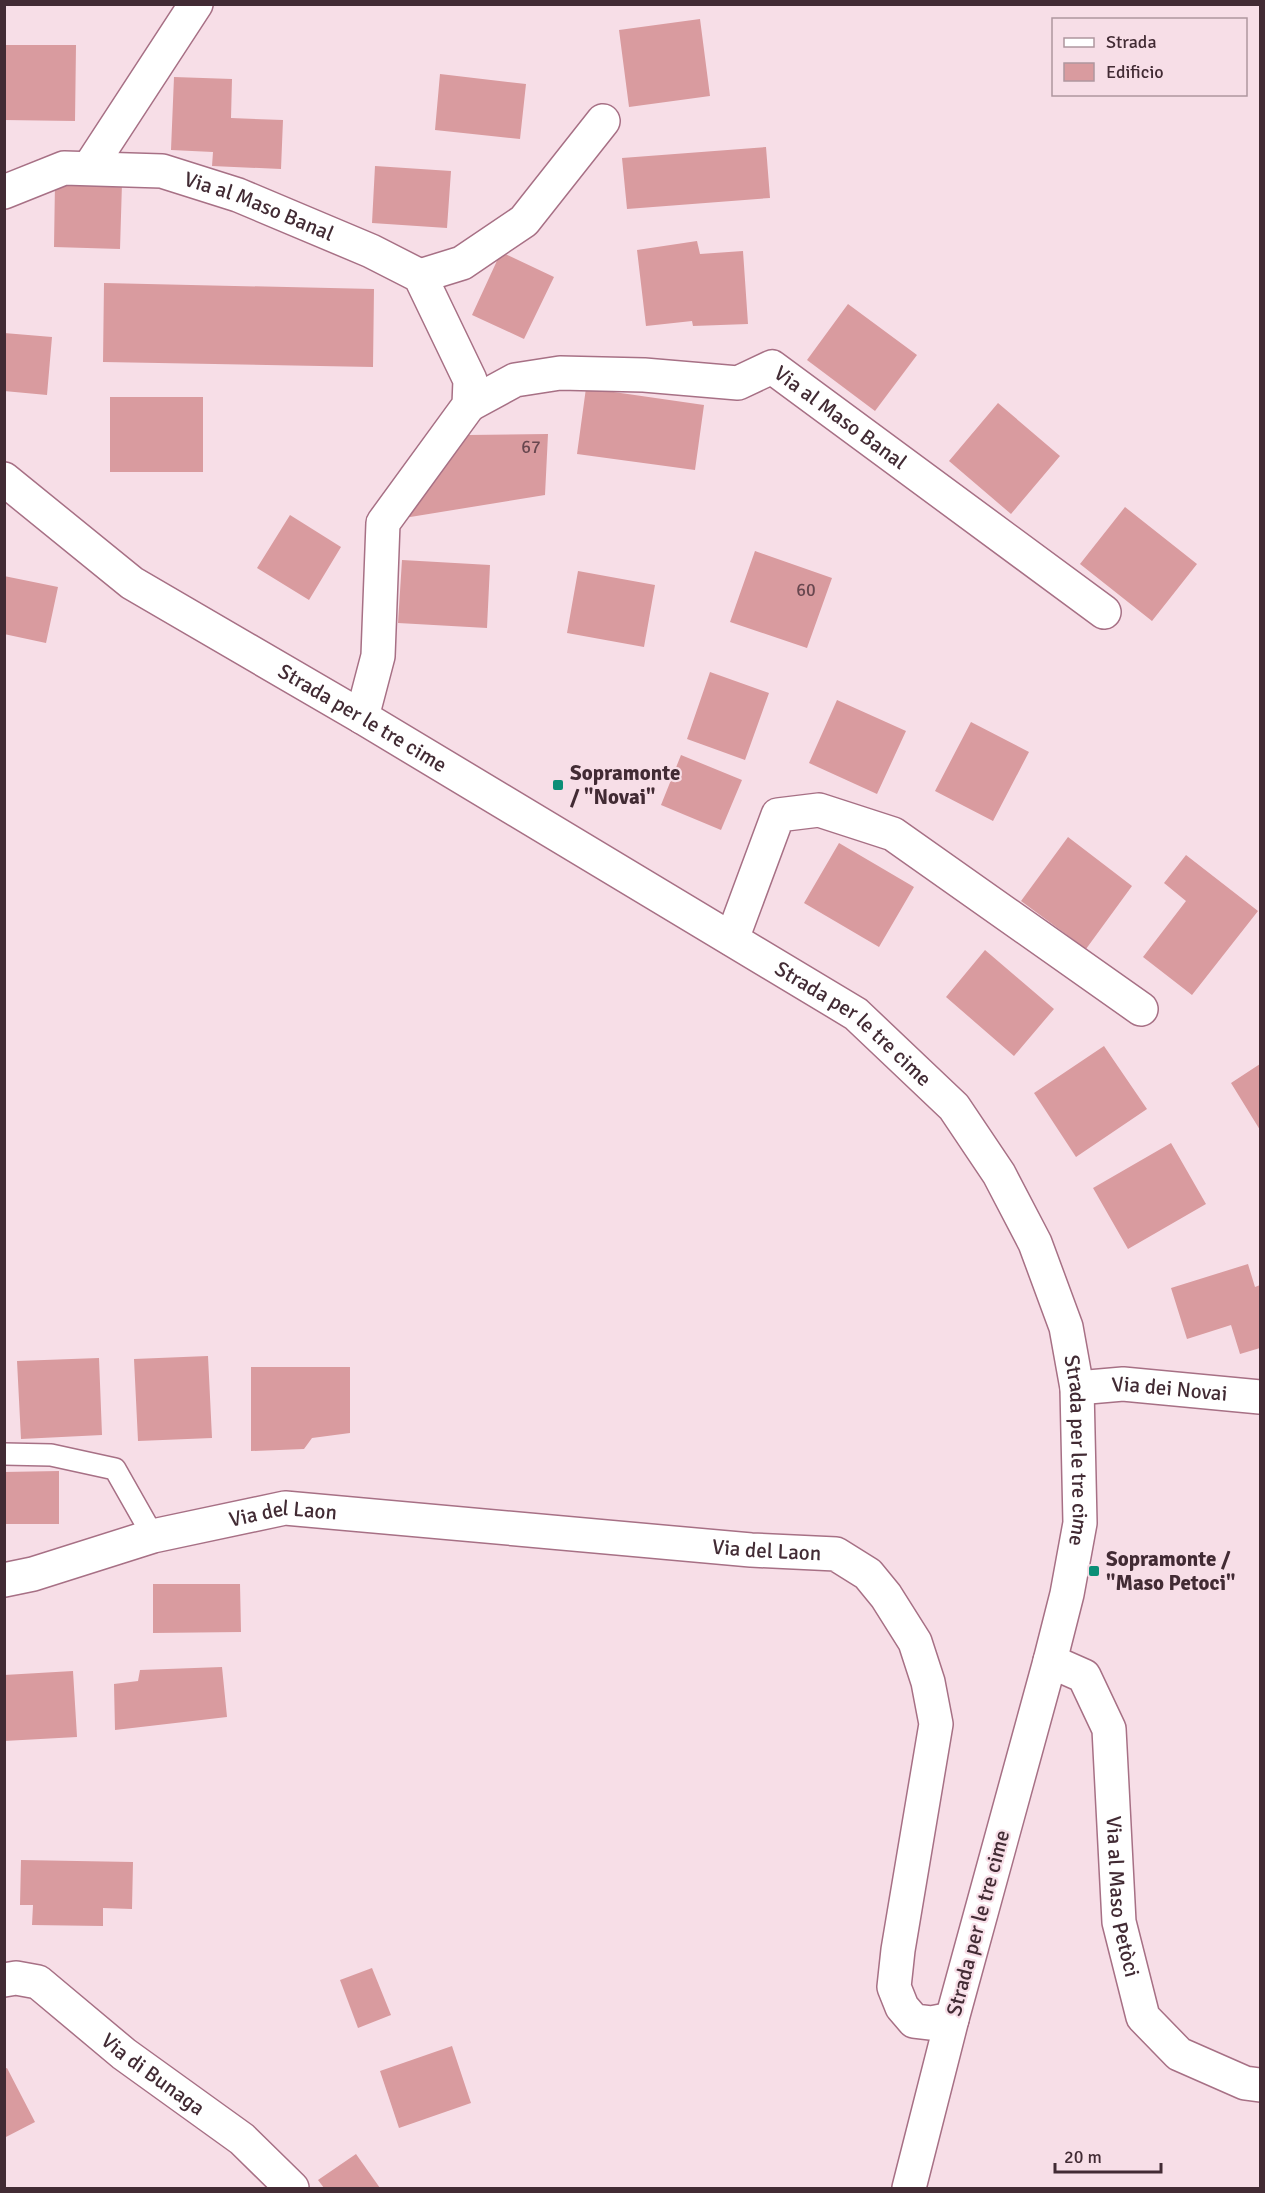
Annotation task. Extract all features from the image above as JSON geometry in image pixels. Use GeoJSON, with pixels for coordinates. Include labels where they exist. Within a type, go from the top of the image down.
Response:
{"type":"FeatureCollection","features":[{"type":"Feature","properties":{"kind":"street"},"geometry":{"type":"LineString","coordinates":[[89,168],[196,4]]}},
{"type":"Feature","properties":{"kind":"street"},"geometry":{"type":"LineString","coordinates":[[468,405],[470,380],[420,276],[462,263],[524,221],[603,122]]}},
{"type":"Feature","properties":{"kind":"street","name":"Via al Maso Banal"},"geometry":{"type":"LineString","coordinates":[[4,192],[64,168],[162,171],[238,195],[371,251],[420,276]]}},
{"type":"Feature","properties":{"kind":"street","name":"Via al Maso Banal"},"geometry":{"type":"LineString","coordinates":[[362,717],[378,656],[383,522],[468,405],[515,380],[560,373],[644,375],[738,384],[772,368],[1104,612]]}},
{"type":"Feature","properties":{"kind":"street","name":"Strada per le tre cime"},"geometry":{"type":"LineString","coordinates":[[4,479],[132,583],[362,717],[856,1014],[954,1107],[999,1174],[1035,1243],[1065,1327],[1077,1388],[1080,1523],[1067,1594],[1050,1661],[952,2019],[909,2188]]}},
{"type":"Feature","properties":{"kind":"street"},"geometry":{"type":"LineString","coordinates":[[732,939],[778,815],[819,810],[893,834],[1142,1009]]}},
{"type":"Feature","properties":{"kind":"street","name":"Via dei Novai"},"geometry":{"type":"LineString","coordinates":[[1077,1388],[1124,1384],[1260,1397]]}},
{"type":"Feature","properties":{"kind":"street","name":"Via del Laon"},"geometry":{"type":"LineString","coordinates":[[4,1580],[33,1574],[153,1536],[285,1508],[751,1550],[836,1554],[868,1575],[886,1596],[915,1642],[928,1682],[936,1724],[898,1950],[894,1987],[902,2007],[914,2021],[931,2023],[952,2019]]}},
{"type":"Feature","properties":{"kind":"street","name":"Via al Maso Petòci"},"geometry":{"type":"LineString","coordinates":[[1050,1661],[1084,1676],[1109,1729],[1119,1922],[1143,2017],[1179,2054],[1245,2083],[1260,2085]]}},
{"type":"Feature","properties":{"kind":"street","name":"Via di Bunaga"},"geometry":{"type":"LineString","coordinates":[[4,1980],[16,1978],[38,1982],[124,2054],[242,2139],[292,2188]]}},
{"type":"Feature","properties":{"kind":"lane"},"geometry":{"type":"LineString","coordinates":[[4,1454],[51,1455],[115,1468],[153,1536]]}},
{"type":"Feature","properties":{"kind":"building"},"geometry":{"type":"Polygon","coordinates":[[[700,19],[710,96],[629,107],[619,30],[700,19]]]}},
{"type":"Feature","properties":{"kind":"building"},"geometry":{"type":"Polygon","coordinates":[[[4,45],[76,45],[75,121],[4,120],[4,45]]]}},
{"type":"Feature","properties":{"kind":"building"},"geometry":{"type":"Polygon","coordinates":[[[440,74],[526,84],[520,139],[435,130],[440,74]]]}},
{"type":"Feature","properties":{"kind":"building"},"geometry":{"type":"Polygon","coordinates":[[[174,77],[232,79],[231,118],[283,120],[281,169],[212,166],[213,152],[171,150],[174,77]]]}},
{"type":"Feature","properties":{"kind":"building"},"geometry":{"type":"Polygon","coordinates":[[[766,147],[770,198],[627,209],[622,158],[766,147]]]}},
{"type":"Feature","properties":{"kind":"building"},"geometry":{"type":"Polygon","coordinates":[[[375,166],[451,171],[447,228],[372,223],[375,166]]]}},
{"type":"Feature","properties":{"kind":"building"},"geometry":{"type":"Polygon","coordinates":[[[55,182],[122,183],[120,249],[54,247],[55,182]]]}},
{"type":"Feature","properties":{"kind":"building"},"geometry":{"type":"Polygon","coordinates":[[[697,241],[700,254],[743,251],[748,324],[693,326],[692,321],[646,326],[637,250],[697,241]]]}},
{"type":"Feature","properties":{"kind":"building"},"geometry":{"type":"Polygon","coordinates":[[[501,252],[554,277],[524,339],[472,315],[501,252]]]}},
{"type":"Feature","properties":{"kind":"building"},"geometry":{"type":"Polygon","coordinates":[[[104,283],[374,289],[373,367],[103,362],[104,283]]]}},
{"type":"Feature","properties":{"kind":"building"},"geometry":{"type":"Polygon","coordinates":[[[848,304],[917,355],[875,411],[807,360],[848,304]]]}},
{"type":"Feature","properties":{"kind":"building"},"geometry":{"type":"Polygon","coordinates":[[[4,333],[52,337],[47,395],[4,391],[4,333]]]}},
{"type":"Feature","properties":{"kind":"building"},"geometry":{"type":"Polygon","coordinates":[[[586,388],[704,405],[695,470],[577,454],[586,388]]]}},
{"type":"Feature","properties":{"kind":"building"},"geometry":{"type":"Polygon","coordinates":[[[110,397],[203,397],[203,472],[110,472],[110,397]]]}},
{"type":"Feature","properties":{"kind":"building"},"geometry":{"type":"Polygon","coordinates":[[[998,403],[1060,456],[1011,514],[949,461],[998,403]]]}},
{"type":"Feature","properties":{"kind":"building"},"geometry":{"type":"Polygon","coordinates":[[[548,434],[545,495],[398,519],[468,435],[548,434]]]}},
{"type":"Feature","properties":{"kind":"building"},"geometry":{"type":"Polygon","coordinates":[[[1125,507],[1197,564],[1152,621],[1080,564],[1125,507]]]}},
{"type":"Feature","properties":{"kind":"building"},"geometry":{"type":"Polygon","coordinates":[[[290,515],[341,547],[309,600],[257,568],[290,515]]]}},
{"type":"Feature","properties":{"kind":"building"},"geometry":{"type":"Polygon","coordinates":[[[755,551],[832,578],[807,648],[730,622],[755,551]]]}},
{"type":"Feature","properties":{"kind":"building"},"geometry":{"type":"Polygon","coordinates":[[[402,560],[490,565],[487,628],[398,623],[402,560]]]}},
{"type":"Feature","properties":{"kind":"building"},"geometry":{"type":"Polygon","coordinates":[[[578,571],[655,585],[644,647],[567,633],[578,571]]]}},
{"type":"Feature","properties":{"kind":"building"},"geometry":{"type":"Polygon","coordinates":[[[4,576],[58,587],[46,643],[4,634],[4,576]]]}},
{"type":"Feature","properties":{"kind":"building"},"geometry":{"type":"Polygon","coordinates":[[[710,672],[769,693],[745,760],[687,739],[710,672]]]}},
{"type":"Feature","properties":{"kind":"building"},"geometry":{"type":"Polygon","coordinates":[[[837,700],[906,731],[877,794],[809,763],[837,700]]]}},
{"type":"Feature","properties":{"kind":"building"},"geometry":{"type":"Polygon","coordinates":[[[971,722],[1029,752],[993,821],[935,791],[971,722]]]}},
{"type":"Feature","properties":{"kind":"building"},"geometry":{"type":"Polygon","coordinates":[[[681,755],[742,780],[721,830],[661,805],[681,755]]]}},
{"type":"Feature","properties":{"kind":"building"},"geometry":{"type":"Polygon","coordinates":[[[1068,837],[1132,886],[1086,949],[1021,901],[1068,837]]]}},
{"type":"Feature","properties":{"kind":"building"},"geometry":{"type":"Polygon","coordinates":[[[839,843],[914,887],[879,947],[804,903],[839,843]]]}},
{"type":"Feature","properties":{"kind":"building"},"geometry":{"type":"Polygon","coordinates":[[[1186,855],[1258,911],[1192,995],[1143,957],[1186,901],[1164,883],[1186,855]]]}},
{"type":"Feature","properties":{"kind":"building"},"geometry":{"type":"Polygon","coordinates":[[[985,950],[1054,1009],[1014,1056],[946,997],[985,950]]]}},
{"type":"Feature","properties":{"kind":"building"},"geometry":{"type":"Polygon","coordinates":[[[1104,1046],[1147,1109],[1076,1157],[1034,1093],[1104,1046]]]}},
{"type":"Feature","properties":{"kind":"building"},"geometry":{"type":"Polygon","coordinates":[[[1260,1064],[1260,1130],[1231,1083],[1260,1064]]]}},
{"type":"Feature","properties":{"kind":"building"},"geometry":{"type":"Polygon","coordinates":[[[1171,1143],[1206,1204],[1128,1249],[1093,1188],[1171,1143]]]}},
{"type":"Feature","properties":{"kind":"building"},"geometry":{"type":"Polygon","coordinates":[[[1248,1264],[1255,1287],[1260,1285],[1260,1348],[1240,1354],[1231,1325],[1187,1339],[1171,1288],[1248,1264]]]}},
{"type":"Feature","properties":{"kind":"building"},"geometry":{"type":"Polygon","coordinates":[[[208,1356],[212,1438],[138,1441],[134,1359],[208,1356]]]}},
{"type":"Feature","properties":{"kind":"building"},"geometry":{"type":"Polygon","coordinates":[[[99,1358],[102,1435],[21,1439],[17,1361],[99,1358]]]}},
{"type":"Feature","properties":{"kind":"building"},"geometry":{"type":"Polygon","coordinates":[[[251,1367],[350,1367],[350,1433],[312,1438],[304,1449],[251,1451],[251,1367]]]}},
{"type":"Feature","properties":{"kind":"building"},"geometry":{"type":"Polygon","coordinates":[[[59,1471],[59,1524],[4,1524],[4,1472],[59,1471]]]}},
{"type":"Feature","properties":{"kind":"building"},"geometry":{"type":"Polygon","coordinates":[[[153,1584],[240,1584],[241,1632],[153,1633],[153,1584]]]}},
{"type":"Feature","properties":{"kind":"building"},"geometry":{"type":"Polygon","coordinates":[[[222,1667],[227,1717],[115,1730],[114,1684],[138,1681],[140,1670],[222,1667]]]}},
{"type":"Feature","properties":{"kind":"building"},"geometry":{"type":"Polygon","coordinates":[[[73,1671],[77,1737],[4,1741],[4,1675],[73,1671]]]}},
{"type":"Feature","properties":{"kind":"building"},"geometry":{"type":"Polygon","coordinates":[[[21,1860],[133,1862],[132,1909],[103,1908],[103,1926],[32,1925],[33,1905],[20,1905],[21,1860]]]}},
{"type":"Feature","properties":{"kind":"building"},"geometry":{"type":"Polygon","coordinates":[[[372,1968],[391,2015],[358,2028],[340,1980],[372,1968]]]}},
{"type":"Feature","properties":{"kind":"building"},"geometry":{"type":"Polygon","coordinates":[[[452,2046],[471,2103],[399,2128],[380,2071],[452,2046]]]}},
{"type":"Feature","properties":{"kind":"building"},"geometry":{"type":"Polygon","coordinates":[[[7,2068],[35,2122],[4,2138],[4,2069],[7,2068]]]}},
{"type":"Feature","properties":{"kind":"building"},"geometry":{"type":"Polygon","coordinates":[[[356,2154],[380,2188],[324,2188],[318,2180],[356,2154]]]}},
{"type":"Feature","properties":{"kind":"place","name":"Sopramonte / \"Novai\""},"geometry":{"type":"Point","coordinates":[558,785]}},
{"type":"Feature","properties":{"kind":"place","name":"Sopramonte / \"Maso Petoci\""},"geometry":{"type":"Point","coordinates":[1094,1571]}}]}
